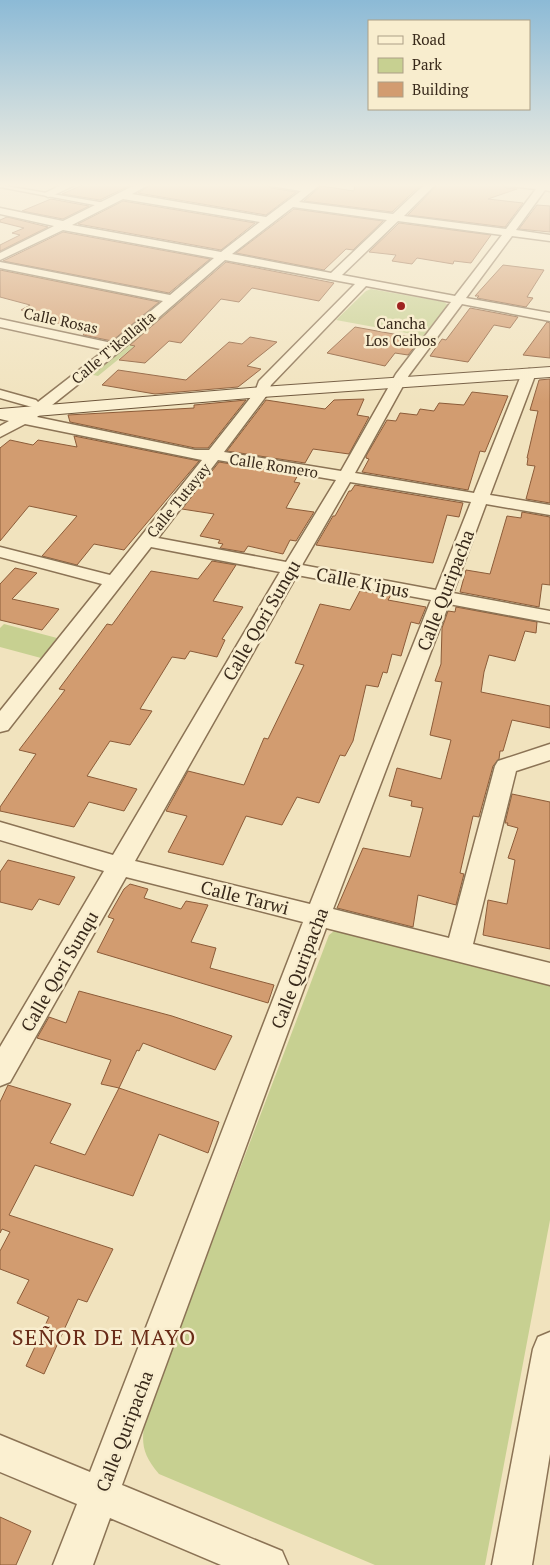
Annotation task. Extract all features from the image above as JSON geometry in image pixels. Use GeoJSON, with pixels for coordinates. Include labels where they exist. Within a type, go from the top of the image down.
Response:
{"type":"FeatureCollection","features":[{"type":"Feature","properties":{"kind":"main road"},"geometry":{"type":"LineString","coordinates":[[401,379],[550,364]]}},
{"type":"Feature","properties":{"kind":"main road"},"geometry":{"type":"LineString","coordinates":[[0,415],[33,408],[263,388],[550,372]]}},
{"type":"Feature","properties":{"kind":"main road"},"geometry":{"type":"LineString","coordinates":[[0,404],[33,408]]}},
{"type":"Feature","properties":{"kind":"street"},"geometry":{"type":"LineString","coordinates":[[217,256],[550,317]]}},
{"type":"Feature","properties":{"kind":"street"},"geometry":{"type":"LineString","coordinates":[[334,278],[356,256]]}},
{"type":"Feature","properties":{"kind":"street","name":"Calle Qori Sunqu"},"geometry":{"type":"LineString","coordinates":[[0,1073],[401,379],[492,256]]}},
{"type":"Feature","properties":{"kind":"street","name":"Calle T'ikallajta"},"geometry":{"type":"LineString","coordinates":[[0,432],[115,348],[222,257]]}},
{"type":"Feature","properties":{"kind":"street"},"geometry":{"type":"LineString","coordinates":[[0,264],[171,299]]}},
{"type":"Feature","properties":{"kind":"street","name":"Calle Tutayay"},"geometry":{"type":"LineString","coordinates":[[0,725],[112,581],[214,455],[263,388],[363,283]]}},
{"type":"Feature","properties":{"kind":"street","name":"Calle Rosas"},"geometry":{"type":"LineString","coordinates":[[0,323],[115,348]]}},
{"type":"Feature","properties":{"kind":"street","name":"Calle Quripacha"},"geometry":{"type":"LineString","coordinates":[[74,1565],[318,916],[529,373]]}},
{"type":"Feature","properties":{"kind":"street","name":"Calle Romero"},"geometry":{"type":"LineString","coordinates":[[0,394],[33,408],[195,455],[214,455],[550,510]]}},
{"type":"Feature","properties":{"kind":"street","name":"Calle K'ipus"},"geometry":{"type":"LineString","coordinates":[[146,541],[550,617]]}},
{"type":"Feature","properties":{"kind":"street"},"geometry":{"type":"LineString","coordinates":[[0,552],[112,581]]}},
{"type":"Feature","properties":{"kind":"street"},"geometry":{"type":"LineString","coordinates":[[459,950],[506,766],[550,752]]}},
{"type":"Feature","properties":{"kind":"street","name":"Calle Tarwi"},"geometry":{"type":"LineString","coordinates":[[0,831],[120,866],[550,974]]}},
{"type":"Feature","properties":{"kind":"street"},"geometry":{"type":"LineString","coordinates":[[512,1565],[550,1349]]}},
{"type":"Feature","properties":{"kind":"street"},"geometry":{"type":"LineString","coordinates":[[0,1453],[268,1565]]}},
{"type":"Feature","properties":{"kind":"green space"},"geometry":{"type":"Polygon","coordinates":[[[6,269],[132,294],[127,297],[1,271],[6,269]]]}},
{"type":"Feature","properties":{"kind":"green space"},"geometry":{"type":"Polygon","coordinates":[[[371,289],[444,302],[448,305],[423,336],[336,320],[366,291],[371,289]]]}},
{"type":"Feature","properties":{"kind":"green space"},"geometry":{"type":"Polygon","coordinates":[[[188,295],[196,296],[98,376],[88,374],[188,295]]]}},
{"type":"Feature","properties":{"kind":"green space"},"geometry":{"type":"Polygon","coordinates":[[[4,624],[57,638],[41,658],[0,647],[0,628],[4,624]]]}},
{"type":"Feature","properties":{"kind":"green space"},"geometry":{"type":"Polygon","coordinates":[[[338,928],[550,980],[550,1220],[485,1565],[375,1565],[159,1474],[152,1466],[143,1444],[148,1410],[329,935],[338,928]]]}},
{"type":"Feature","properties":{"kind":"building"},"geometry":{"type":"Polygon","coordinates":[[[13,256],[194,256],[210,259],[169,293],[3,261],[13,256]]]}},
{"type":"Feature","properties":{"kind":"building"},"geometry":{"type":"Polygon","coordinates":[[[252,256],[339,256],[324,270],[252,256]]]}},
{"type":"Feature","properties":{"kind":"building"},"geometry":{"type":"Polygon","coordinates":[[[395,256],[476,256],[471,263],[454,261],[453,264],[417,258],[412,264],[392,261],[395,256]]]}},
{"type":"Feature","properties":{"kind":"building"},"geometry":{"type":"Polygon","coordinates":[[[226,262],[334,283],[319,301],[252,288],[239,302],[221,299],[181,343],[169,341],[145,363],[119,360],[135,346],[130,345],[226,262]]]}},
{"type":"Feature","properties":{"kind":"building"},"geometry":{"type":"Polygon","coordinates":[[[503,265],[544,270],[527,297],[533,298],[526,307],[477,298],[479,296],[475,296],[503,265]]]}},
{"type":"Feature","properties":{"kind":"building"},"geometry":{"type":"Polygon","coordinates":[[[0,270],[159,302],[112,341],[83,335],[87,330],[47,321],[54,317],[21,310],[30,305],[0,297],[0,270]]]}},
{"type":"Feature","properties":{"kind":"building"},"geometry":{"type":"Polygon","coordinates":[[[470,308],[518,317],[510,328],[494,325],[468,362],[430,356],[442,339],[446,340],[470,308]]]}},
{"type":"Feature","properties":{"kind":"building"},"geometry":{"type":"Polygon","coordinates":[[[547,322],[550,323],[550,358],[523,355],[547,322]]]}},
{"type":"Feature","properties":{"kind":"building"},"geometry":{"type":"Polygon","coordinates":[[[355,327],[421,339],[408,355],[395,353],[385,366],[327,353],[355,327]]]}},
{"type":"Feature","properties":{"kind":"building"},"geometry":{"type":"Polygon","coordinates":[[[250,337],[277,342],[247,366],[261,369],[238,387],[155,394],[102,385],[118,370],[186,380],[229,342],[242,344],[250,337]]]}},
{"type":"Feature","properties":{"kind":"building"},"geometry":{"type":"Polygon","coordinates":[[[550,379],[550,503],[526,499],[535,466],[527,465],[527,458],[538,411],[530,410],[539,380],[550,379]]]}},
{"type":"Feature","properties":{"kind":"building"},"geometry":{"type":"Polygon","coordinates":[[[472,392],[508,396],[485,452],[480,451],[468,490],[362,472],[369,459],[366,456],[387,420],[396,421],[400,413],[417,415],[420,409],[434,411],[439,403],[464,405],[472,392]]]}},
{"type":"Feature","properties":{"kind":"building"},"geometry":{"type":"Polygon","coordinates":[[[364,399],[357,415],[369,417],[349,454],[313,449],[305,463],[227,451],[266,400],[325,409],[334,400],[364,399]]]}},
{"type":"Feature","properties":{"kind":"building"},"geometry":{"type":"Polygon","coordinates":[[[246,400],[208,448],[195,448],[70,422],[68,415],[194,408],[194,405],[246,400]]]}},
{"type":"Feature","properties":{"kind":"building"},"geometry":{"type":"Polygon","coordinates":[[[74,436],[199,461],[124,550],[94,544],[77,565],[42,556],[77,516],[29,506],[0,541],[0,448],[10,440],[33,445],[38,440],[77,447],[74,436]]]}},
{"type":"Feature","properties":{"kind":"building"},"geometry":{"type":"Polygon","coordinates":[[[219,462],[298,475],[294,482],[300,483],[286,508],[314,512],[296,541],[290,540],[283,554],[248,546],[244,552],[220,548],[223,544],[218,543],[220,540],[200,536],[214,514],[182,509],[219,462]]]}},
{"type":"Feature","properties":{"kind":"building"},"geometry":{"type":"Polygon","coordinates":[[[355,485],[463,503],[459,517],[447,515],[433,563],[316,545],[349,491],[355,485]]]}},
{"type":"Feature","properties":{"kind":"building"},"geometry":{"type":"Polygon","coordinates":[[[522,512],[550,517],[550,585],[542,584],[539,607],[460,592],[466,570],[490,574],[507,516],[521,518],[522,512]]]}},
{"type":"Feature","properties":{"kind":"building"},"geometry":{"type":"Polygon","coordinates":[[[212,561],[236,565],[213,601],[243,607],[222,639],[225,640],[217,657],[190,651],[185,659],[172,657],[140,709],[152,711],[130,745],[110,741],[87,776],[137,789],[124,811],[89,802],[74,827],[0,811],[0,807],[36,754],[19,750],[65,690],[59,689],[107,624],[112,625],[151,571],[198,579],[212,561]]]}},
{"type":"Feature","properties":{"kind":"building"},"geometry":{"type":"Polygon","coordinates":[[[15,568],[37,573],[12,599],[59,609],[42,630],[0,620],[0,584],[15,568]]]}},
{"type":"Feature","properties":{"kind":"building"},"geometry":{"type":"Polygon","coordinates":[[[360,591],[391,595],[388,600],[426,607],[419,624],[411,622],[401,656],[392,654],[387,673],[383,672],[378,687],[366,685],[353,741],[345,756],[340,755],[319,803],[297,797],[282,825],[246,816],[223,865],[168,852],[187,816],[166,811],[188,771],[244,785],[264,738],[268,739],[304,665],[295,663],[320,604],[350,610],[360,591]]]}},
{"type":"Feature","properties":{"kind":"building"},"geometry":{"type":"Polygon","coordinates":[[[456,607],[537,622],[536,633],[525,631],[515,661],[489,655],[481,692],[550,706],[550,728],[512,720],[503,751],[500,751],[499,759],[493,766],[479,817],[473,816],[460,873],[464,874],[456,905],[418,895],[413,927],[337,908],[363,848],[410,857],[423,808],[411,806],[412,801],[389,796],[397,768],[441,779],[451,740],[430,735],[442,682],[435,681],[441,664],[442,628],[448,611],[455,612],[456,607]]]}},
{"type":"Feature","properties":{"kind":"building"},"geometry":{"type":"Polygon","coordinates":[[[512,794],[550,802],[550,949],[483,935],[488,900],[507,904],[515,860],[508,858],[518,828],[505,823],[512,794]]]}},
{"type":"Feature","properties":{"kind":"building"},"geometry":{"type":"Polygon","coordinates":[[[8,860],[75,877],[59,905],[39,899],[32,910],[0,902],[0,872],[8,860]]]}},
{"type":"Feature","properties":{"kind":"building"},"geometry":{"type":"Polygon","coordinates":[[[130,884],[148,889],[144,898],[181,909],[186,901],[208,905],[191,942],[216,948],[210,968],[274,985],[268,1003],[97,952],[114,919],[108,917],[124,889],[130,884]]]}},
{"type":"Feature","properties":{"kind":"building"},"geometry":{"type":"Polygon","coordinates":[[[79,991],[172,1016],[232,1036],[215,1070],[143,1043],[139,1051],[137,1050],[119,1088],[101,1084],[111,1060],[37,1038],[49,1017],[66,1023],[79,991]]]}},
{"type":"Feature","properties":{"kind":"building"},"geometry":{"type":"Polygon","coordinates":[[[8,1085],[71,1104],[50,1143],[85,1155],[119,1088],[219,1122],[208,1153],[159,1134],[133,1196],[35,1165],[9,1215],[113,1249],[87,1302],[78,1299],[44,1374],[26,1366],[49,1317],[17,1303],[29,1280],[0,1269],[0,1251],[10,1232],[2,1229],[0,1233],[0,1102],[8,1085]]]}},
{"type":"Feature","properties":{"kind":"building"},"geometry":{"type":"Polygon","coordinates":[[[0,1517],[31,1531],[16,1565],[0,1565],[0,1517]]]}},
{"type":"Feature","properties":{"kind":"place","name":"Cancha Los Ceibos"},"geometry":{"type":"Point","coordinates":[401,306]}},
{"type":"Feature","properties":{"kind":"district","name":"SEÑOR DE MAYO"},"geometry":{"type":"Point","coordinates":[104,1336]}}]}
